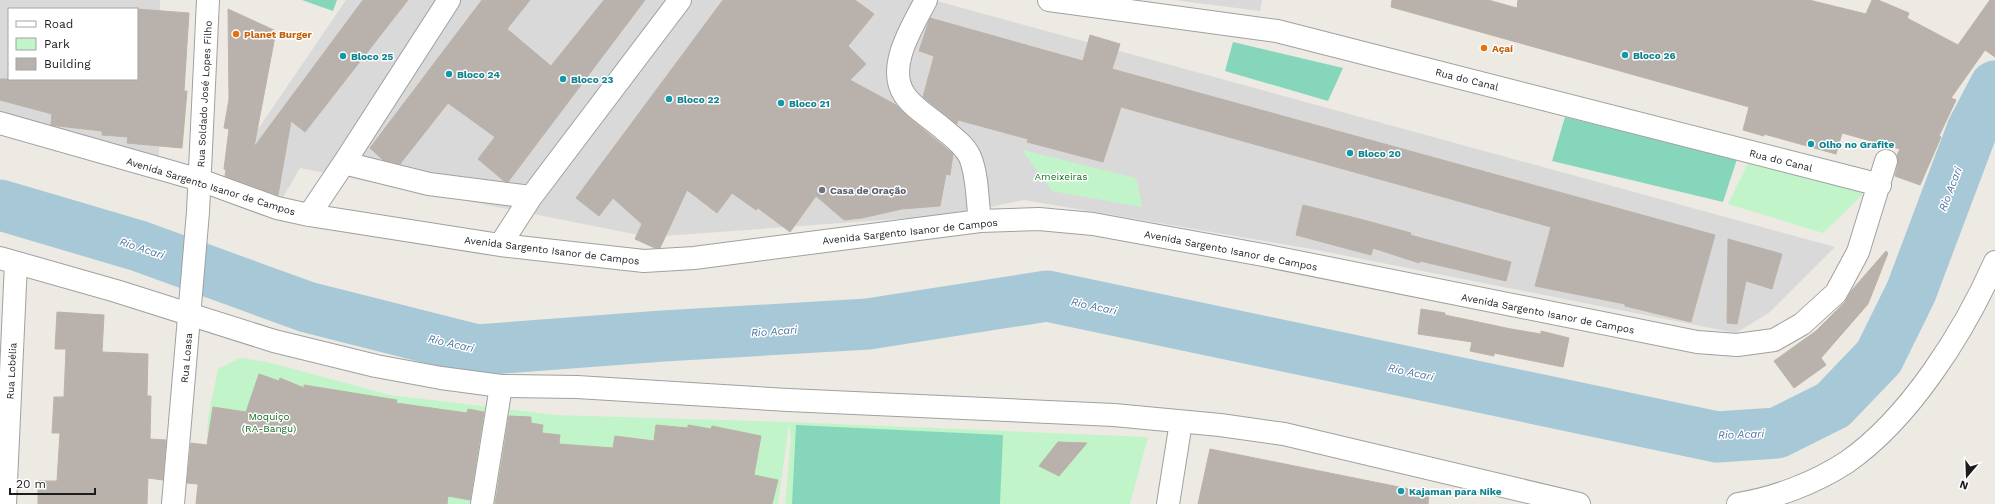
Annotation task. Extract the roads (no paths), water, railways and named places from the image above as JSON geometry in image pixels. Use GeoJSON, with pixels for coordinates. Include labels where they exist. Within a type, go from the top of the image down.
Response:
{"type":"FeatureCollection","features":[{"type":"Feature","properties":{"kind":"street","name":"Rua Soldado José Lopes Filho"},"geometry":{"type":"LineString","coordinates":[[198,212],[208,0]]}},
{"type":"Feature","properties":{"kind":"street"},"geometry":{"type":"LineString","coordinates":[[308,215],[344,163],[449,0]]}},
{"type":"Feature","properties":{"kind":"street"},"geometry":{"type":"LineString","coordinates":[[500,245],[531,197],[680,0]]}},
{"type":"Feature","properties":{"kind":"street"},"geometry":{"type":"LineString","coordinates":[[926,0],[902,52],[898,67],[898,81],[904,95],[961,143],[970,156],[974,169],[980,221]]}},
{"type":"Feature","properties":{"kind":"street","name":"Rua do Canal"},"geometry":{"type":"LineString","coordinates":[[1049,0],[1277,31],[1880,185]]}},
{"type":"Feature","properties":{"kind":"street","name":"Avenida Sargento Isanor de Campos"},"geometry":{"type":"LineString","coordinates":[[0,123],[200,180],[277,208],[308,215],[500,245],[644,261],[694,258],[980,221],[1039,219],[1093,224],[1263,255],[1697,342],[1737,345],[1774,340],[1802,324],[1836,293],[1858,252],[1886,162]]}},
{"type":"Feature","properties":{"kind":"street"},"geometry":{"type":"LineString","coordinates":[[344,163],[429,184],[531,197]]}},
{"type":"Feature","properties":{"kind":"street","name":"Rua Loasa"},"geometry":{"type":"LineString","coordinates":[[173,504],[198,212]]}},
{"type":"Feature","properties":{"kind":"street"},"geometry":{"type":"LineString","coordinates":[[8,260],[190,306],[274,341],[376,366],[441,378],[501,386],[577,387],[788,400],[1114,415],[1181,422],[1284,434],[1579,504]]}},
{"type":"Feature","properties":{"kind":"street","name":"Rua Lobélia"},"geometry":{"type":"LineString","coordinates":[[5,504],[8,260]]}},
{"type":"Feature","properties":{"kind":"street"},"geometry":{"type":"LineString","coordinates":[[1738,504],[1750,502],[1803,486],[1847,462],[1889,426],[1926,382],[1960,330],[1993,270]]}},
{"type":"Feature","properties":{"kind":"street"},"geometry":{"type":"LineString","coordinates":[[482,504],[501,386]]}},
{"type":"Feature","properties":{"kind":"street"},"geometry":{"type":"LineString","coordinates":[[1168,504],[1181,422]]}},
{"type":"Feature","properties":{"kind":"waterway","name":"Rio Acari"},"geometry":{"type":"LineString","coordinates":[[0,205],[139,246],[307,307],[477,350],[663,336],[868,324],[1047,296],[1717,437],[1777,433],[1833,405],[1879,357],[1911,292],[1972,130],[1995,86]]}},
{"type":"Feature","properties":{"kind":"place","name":"Planet Burger"},"geometry":{"type":"Point","coordinates":[236,34]}},
{"type":"Feature","properties":{"kind":"place","name":"Açaí"},"geometry":{"type":"Point","coordinates":[1484,48]}},
{"type":"Feature","properties":{"kind":"place","name":"Bloco 26"},"geometry":{"type":"Point","coordinates":[1625,55]}},
{"type":"Feature","properties":{"kind":"place","name":"Bloco 25"},"geometry":{"type":"Point","coordinates":[343,56]}},
{"type":"Feature","properties":{"kind":"place","name":"Bloco 24"},"geometry":{"type":"Point","coordinates":[449,74]}},
{"type":"Feature","properties":{"kind":"place","name":"Bloco 23"},"geometry":{"type":"Point","coordinates":[563,79]}},
{"type":"Feature","properties":{"kind":"place","name":"Bloco 22"},"geometry":{"type":"Point","coordinates":[669,99]}},
{"type":"Feature","properties":{"kind":"place","name":"Bloco 21"},"geometry":{"type":"Point","coordinates":[781,103]}},
{"type":"Feature","properties":{"kind":"place","name":"Olho no Grafite"},"geometry":{"type":"Point","coordinates":[1811,144]}},
{"type":"Feature","properties":{"kind":"place","name":"Bloco 20"},"geometry":{"type":"Point","coordinates":[1350,153]}},
{"type":"Feature","properties":{"kind":"place","name":"Casa de Oração"},"geometry":{"type":"Point","coordinates":[822,190]}},
{"type":"Feature","properties":{"kind":"place","name":"Kajaman para Nike"},"geometry":{"type":"Point","coordinates":[1401,491]}},
{"type":"Feature","properties":{"kind":"park label","name":"Ameixeiras"},"geometry":{"type":"Point","coordinates":[1061,176]}},
{"type":"Feature","properties":{"kind":"park label","name":"Moquiço (RA-Bangu)"},"geometry":{"type":"Point","coordinates":[269,422]}}]}
